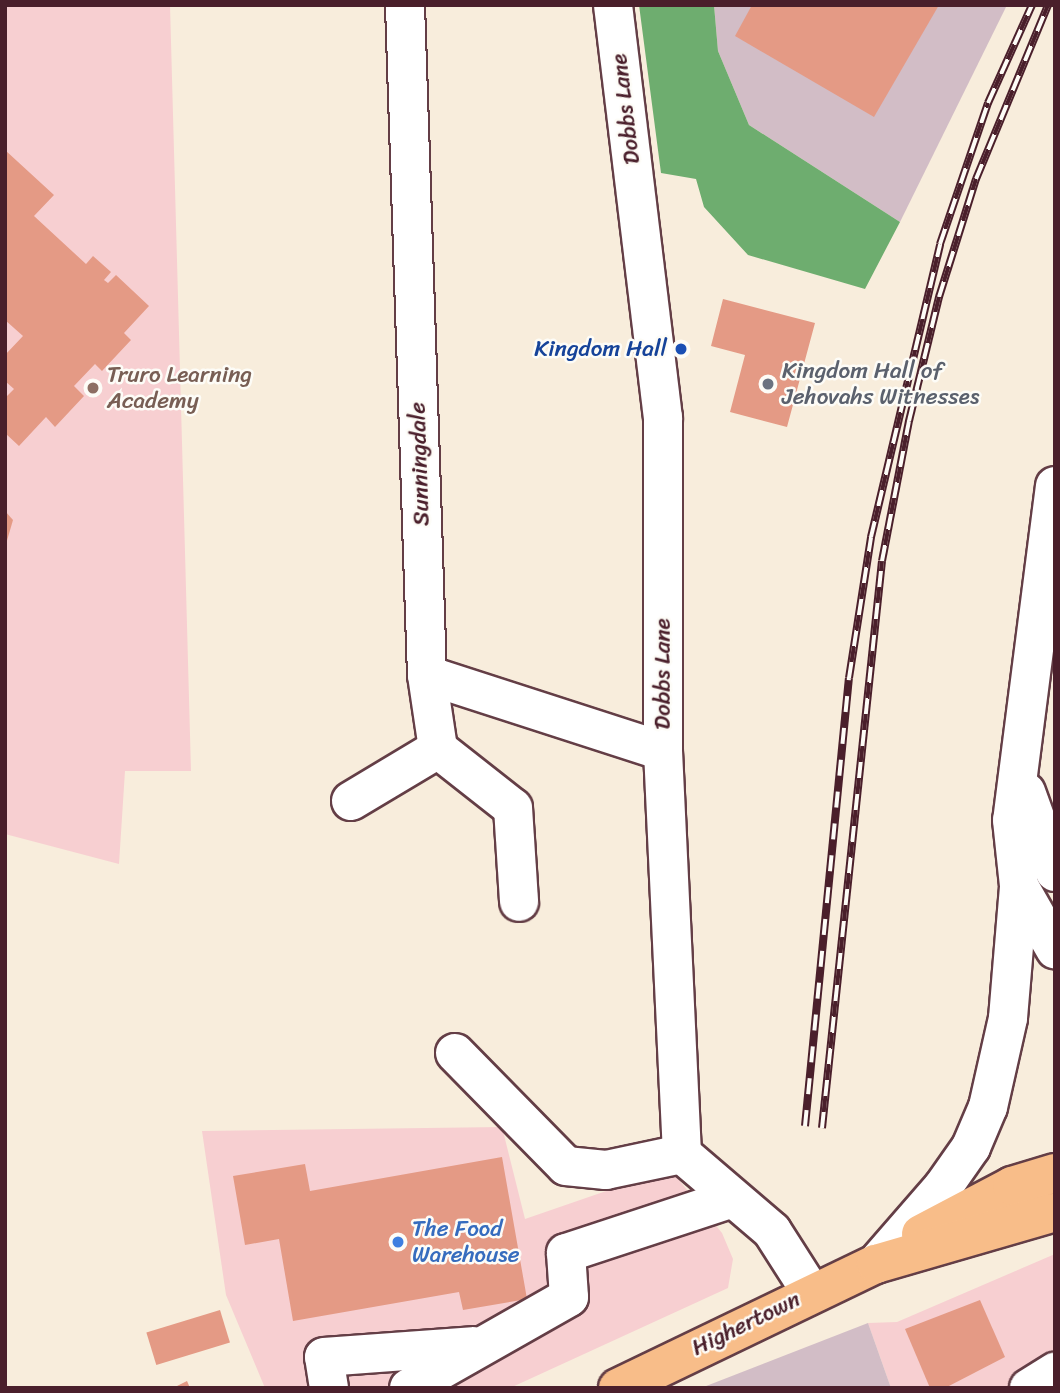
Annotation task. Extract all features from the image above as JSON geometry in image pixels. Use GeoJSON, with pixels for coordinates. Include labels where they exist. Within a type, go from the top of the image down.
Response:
{"type":"FeatureCollection","features":[{"type":"Feature","properties":{"kind":"highway","name":"Highertown"},"geometry":{"type":"LineString","coordinates":[[876,1264],[951,1215],[1012,1186],[1055,1173]]}},
{"type":"Feature","properties":{"kind":"highway","name":"Highertown"},"geometry":{"type":"LineString","coordinates":[[618,1388],[811,1292],[876,1264],[1055,1212]]}},
{"type":"Feature","properties":{"kind":"street","name":"Sunningdale"},"geometry":{"type":"LineString","coordinates":[[405,5],[427,674],[438,749]]}},
{"type":"Feature","properties":{"kind":"street","name":"Dobbs Lane"},"geometry":{"type":"LineString","coordinates":[[613,5],[663,417],[663,751],[682,1154]]}},
{"type":"Feature","properties":{"kind":"street"},"geometry":{"type":"LineString","coordinates":[[876,1264],[943,1187],[971,1147],[988,1107],[1008,1018],[1018,886],[1012,820],[1018,763],[1030,710],[1039,590],[1055,486]]}},
{"type":"Feature","properties":{"kind":"street"},"geometry":{"type":"LineString","coordinates":[[427,674],[663,751]]}},
{"type":"Feature","properties":{"kind":"street"},"geometry":{"type":"LineString","coordinates":[[351,800],[438,749],[513,808],[519,902]]}},
{"type":"Feature","properties":{"kind":"street"},"geometry":{"type":"LineString","coordinates":[[1018,763],[1036,829],[1055,872]]}},
{"type":"Feature","properties":{"kind":"street"},"geometry":{"type":"LineString","coordinates":[[1018,886],[1055,949]]}},
{"type":"Feature","properties":{"kind":"street"},"geometry":{"type":"LineString","coordinates":[[455,1053],[566,1166],[606,1170],[682,1154],[730,1199],[772,1231],[811,1292]]}},
{"type":"Feature","properties":{"kind":"street"},"geometry":{"type":"LineString","coordinates":[[409,1388],[478,1345],[569,1297],[566,1253],[730,1199]]}},
{"type":"Feature","properties":{"kind":"street"},"geometry":{"type":"LineString","coordinates":[[328,1388],[324,1357],[478,1345]]}},
{"type":"Feature","properties":{"kind":"street"},"geometry":{"type":"LineString","coordinates":[[1029,1388],[1055,1372]]}},
{"type":"Feature","properties":{"kind":"shaded area","name":"Truro Learning Academy"},"geometry":{"type":"Polygon","coordinates":[[[5,5],[170,5],[191,771],[125,771],[119,864],[5,834],[5,5]]]}},
{"type":"Feature","properties":{"kind":"shaded area"},"geometry":{"type":"Polygon","coordinates":[[[714,5],[1007,5],[900,222],[749,125],[718,51],[714,5]]]}},
{"type":"Feature","properties":{"kind":"shaded area"},"geometry":{"type":"Polygon","coordinates":[[[502,1127],[525,1219],[670,1169],[722,1233],[733,1259],[728,1288],[510,1388],[265,1388],[226,1295],[202,1131],[502,1127]]]}},
{"type":"Feature","properties":{"kind":"shaded area"},"geometry":{"type":"Polygon","coordinates":[[[1055,1254],[1055,1388],[891,1388],[868,1323],[897,1322],[1055,1254]]]}},
{"type":"Feature","properties":{"kind":"shaded area"},"geometry":{"type":"Polygon","coordinates":[[[868,1323],[891,1388],[701,1388],[868,1323]]]}},
{"type":"Feature","properties":{"kind":"green space"},"geometry":{"type":"Polygon","coordinates":[[[639,5],[714,5],[718,51],[749,125],[900,222],[865,289],[748,255],[704,207],[696,179],[661,173],[639,5]]]}},
{"type":"Feature","properties":{"kind":"building"},"geometry":{"type":"Polygon","coordinates":[[[752,5],[939,5],[874,117],[735,36],[752,5]]]}},
{"type":"Feature","properties":{"kind":"building"},"geometry":{"type":"Polygon","coordinates":[[[5,150],[54,195],[34,216],[86,264],[93,256],[111,272],[104,280],[108,283],[116,275],[149,306],[124,333],[131,340],[102,371],[95,364],[74,386],[84,396],[55,427],[46,417],[19,446],[5,433],[5,398],[14,389],[5,381],[5,355],[23,336],[5,320],[5,150]]]}},
{"type":"Feature","properties":{"kind":"building","name":"Kingdom Hall of Jehovahs Witnesses"},"geometry":{"type":"Polygon","coordinates":[[[723,299],[815,323],[787,427],[730,412],[745,355],[711,346],[723,299]]]}},
{"type":"Feature","properties":{"kind":"building"},"geometry":{"type":"Polygon","coordinates":[[[5,511],[13,520],[6,544],[5,544],[5,511]]]}},
{"type":"Feature","properties":{"kind":"building","name":"The Food Warehouse"},"geometry":{"type":"Polygon","coordinates":[[[502,1157],[527,1299],[463,1310],[459,1292],[293,1321],[279,1239],[245,1245],[233,1176],[305,1164],[310,1191],[502,1157]]]}},
{"type":"Feature","properties":{"kind":"building"},"geometry":{"type":"Polygon","coordinates":[[[980,1300],[1005,1357],[945,1388],[930,1388],[905,1329],[980,1300]]]}},
{"type":"Feature","properties":{"kind":"building"},"geometry":{"type":"Polygon","coordinates":[[[220,1310],[230,1343],[156,1365],[146,1333],[220,1310]]]}},
{"type":"Feature","properties":{"kind":"building"},"geometry":{"type":"Polygon","coordinates":[[[187,1381],[190,1388],[173,1388],[187,1381]]]}},
{"type":"Feature","properties":{"kind":"railway"},"geometry":{"type":"LineString","coordinates":[[805,1126],[849,678],[871,537],[940,244],[988,103],[1032,5]]}},
{"type":"Feature","properties":{"kind":"railway"},"geometry":{"type":"LineString","coordinates":[[822,1128],[882,561],[909,421],[939,297],[976,179],[1048,5]]}},
{"type":"Feature","properties":{"kind":"place","name":"Kingdom Hall"},"geometry":{"type":"Point","coordinates":[681,349]}},
{"type":"Feature","properties":{"kind":"place","name":"Kingdom Hall of Jehovahs Witnesses"},"geometry":{"type":"Point","coordinates":[768,384]}},
{"type":"Feature","properties":{"kind":"place","name":"Truro Learning Academy"},"geometry":{"type":"Point","coordinates":[93,388]}},
{"type":"Feature","properties":{"kind":"place","name":"The Food Warehouse"},"geometry":{"type":"Point","coordinates":[398,1242]}}]}
